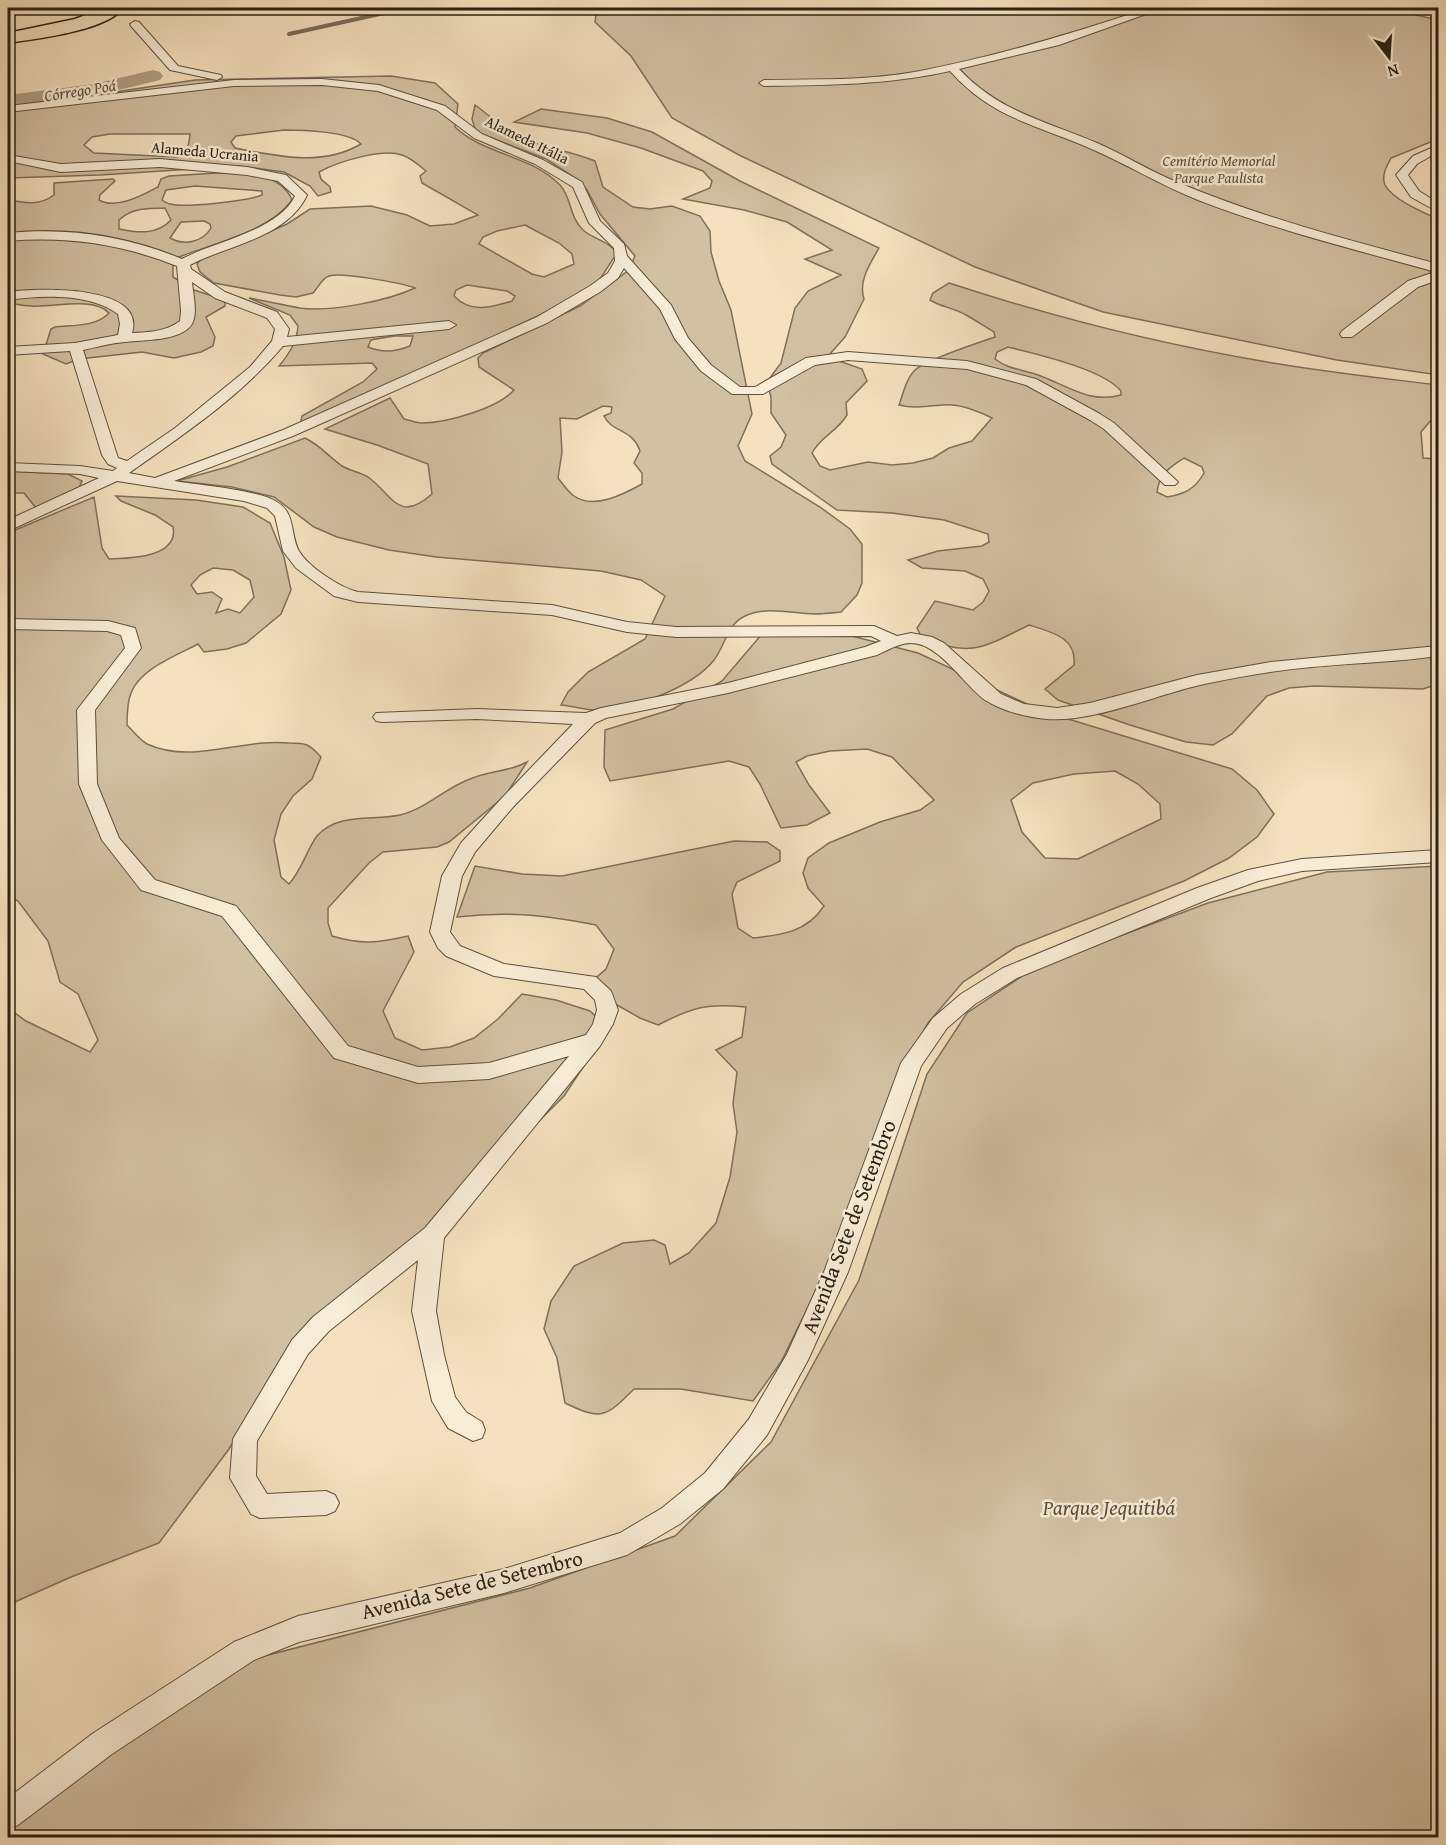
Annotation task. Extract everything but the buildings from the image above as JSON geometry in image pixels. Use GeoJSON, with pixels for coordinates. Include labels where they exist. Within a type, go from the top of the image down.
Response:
{"type":"FeatureCollection","features":[{"type":"Feature","properties":{"kind":"highway"},"geometry":{"type":"LineString","coordinates":[[8,24],[76,8]]}},
{"type":"Feature","properties":{"kind":"highway"},"geometry":{"type":"LineString","coordinates":[[8,31],[98,8]]}},
{"type":"Feature","properties":{"kind":"highway"},"geometry":{"type":"LineString","coordinates":[[8,38],[93,20],[114,8]]}},
{"type":"Feature","properties":{"kind":"street"},"geometry":{"type":"LineString","coordinates":[[1027,48],[1043,39],[1135,8]]}},
{"type":"Feature","properties":{"kind":"street"},"geometry":{"type":"LineString","coordinates":[[764,83],[891,79],[953,68],[1027,48],[1055,43],[1158,8]]}},
{"type":"Feature","properties":{"kind":"street"},"geometry":{"type":"LineString","coordinates":[[1415,8],[1438,13]]}},
{"type":"Feature","properties":{"kind":"street"},"geometry":{"type":"LineString","coordinates":[[135,24],[174,68],[234,83]]}},
{"type":"Feature","properties":{"kind":"street"},"geometry":{"type":"LineString","coordinates":[[953,68],[967,85],[1001,110],[1092,145],[1174,185],[1329,239],[1434,267],[1438,272],[1436,277],[1413,284],[1388,305],[1347,333]]}},
{"type":"Feature","properties":{"kind":"street","name":"Alameda Itália"},"geometry":{"type":"LineString","coordinates":[[8,109],[69,95],[234,83],[322,82],[356,84],[391,92],[441,108],[478,136],[538,162],[578,185],[595,223],[620,247],[622,258],[666,308],[682,339],[706,368],[738,391],[758,391],[811,361],[848,356],[967,365],[1031,382],[1095,417],[1109,426],[1170,482]]}},
{"type":"Feature","properties":{"kind":"street"},"geometry":{"type":"LineString","coordinates":[[1438,148],[1406,167],[1402,175],[1415,194],[1438,208]]}},
{"type":"Feature","properties":{"kind":"street","name":"Alameda Ucrania"},"geometry":{"type":"LineString","coordinates":[[8,158],[61,168],[160,163],[247,171],[282,178],[301,195],[300,202],[290,212],[266,228],[205,251],[184,267]]}},
{"type":"Feature","properties":{"kind":"street"},"geometry":{"type":"LineString","coordinates":[[8,237],[59,235],[130,245],[161,254],[184,267],[220,295],[272,315],[282,329],[279,342],[255,370],[180,431],[122,472],[8,526]]}},
{"type":"Feature","properties":{"kind":"street"},"geometry":{"type":"LineString","coordinates":[[157,482],[288,433],[542,320],[596,289],[613,275],[622,258]]}},
{"type":"Feature","properties":{"kind":"street"},"geometry":{"type":"LineString","coordinates":[[8,351],[75,347],[123,338],[156,336],[177,330],[186,323],[188,311],[184,267]]}},
{"type":"Feature","properties":{"kind":"street"},"geometry":{"type":"LineString","coordinates":[[8,296],[43,292],[104,302],[121,308],[128,326],[123,338]]}},
{"type":"Feature","properties":{"kind":"street"},"geometry":{"type":"LineString","coordinates":[[279,342],[449,325]]}},
{"type":"Feature","properties":{"kind":"street"},"geometry":{"type":"LineString","coordinates":[[75,347],[109,455],[122,472]]}},
{"type":"Feature","properties":{"kind":"street"},"geometry":{"type":"LineString","coordinates":[[8,467],[122,472],[157,482],[246,497],[272,506],[282,515],[291,551],[302,565],[340,593],[358,597],[552,610],[627,627],[676,632],[874,631],[893,639],[920,639],[944,649],[989,694],[1015,708],[1048,714],[1090,708],[1175,685],[1274,667],[1438,651]]}},
{"type":"Feature","properties":{"kind":"street"},"geometry":{"type":"LineString","coordinates":[[8,624],[108,626],[129,632],[133,648],[86,710],[88,784],[111,840],[148,885],[229,911],[340,1052],[418,1075],[489,1071],[593,1041]]}},
{"type":"Feature","properties":{"kind":"street"},"geometry":{"type":"LineString","coordinates":[[326,1503],[260,1506],[243,1478],[245,1439],[300,1347],[321,1324],[433,1235],[593,1041],[607,1020],[608,1004],[599,989],[589,982],[501,971],[453,951],[445,943],[440,932],[453,876],[468,848],[507,803],[589,719],[614,709],[728,688],[849,657],[871,651],[893,639]]}},
{"type":"Feature","properties":{"kind":"street"},"geometry":{"type":"LineString","coordinates":[[382,717],[477,714],[589,719]]}},
{"type":"Feature","properties":{"kind":"street","name":"Avenida Sete de Setembro"},"geometry":{"type":"LineString","coordinates":[[8,1815],[102,1744],[244,1651],[298,1629],[504,1581],[627,1543],[671,1515],[714,1481],[758,1427],[796,1360],[836,1272],[911,1063],[940,1023],[968,999],[1010,973],[1204,893],[1255,875],[1302,866],[1438,856]]}},
{"type":"Feature","properties":{"kind":"street"},"geometry":{"type":"LineString","coordinates":[[433,1235],[424,1311],[432,1354],[444,1401],[458,1420],[473,1430]]}},
{"type":"Feature","properties":{"kind":"green space","name":"Cemitério Memorial Parque Paulista"},"geometry":{"type":"Polygon","coordinates":[[[597,8],[1386,8],[1438,20],[1438,139],[1391,158],[1384,178],[1385,185],[1395,196],[1438,219],[1438,375],[1337,360],[1103,312],[975,267],[739,155],[672,118],[631,56],[595,22],[597,8]]]}},
{"type":"Feature","properties":{"kind":"green space"},"geometry":{"type":"Polygon","coordinates":[[[391,76],[435,83],[458,104],[455,127],[480,144],[522,161],[548,175],[564,190],[578,225],[617,253],[598,282],[562,304],[440,364],[300,426],[302,416],[363,382],[377,369],[372,363],[279,366],[292,348],[298,326],[290,315],[249,298],[313,309],[343,307],[375,301],[415,288],[398,283],[336,275],[324,279],[313,293],[296,297],[280,295],[214,283],[200,272],[197,264],[202,258],[287,224],[310,209],[371,206],[407,215],[430,226],[454,224],[478,215],[422,183],[420,176],[426,171],[409,158],[393,153],[360,157],[319,172],[321,179],[330,187],[331,192],[318,196],[310,186],[284,172],[239,166],[8,178],[8,108],[195,80],[391,76]],[[284,130],[236,136],[231,142],[235,148],[299,158],[331,155],[361,144],[346,136],[313,131],[284,130]],[[110,134],[92,137],[84,145],[94,153],[177,157],[187,148],[190,134],[110,134]],[[525,225],[497,231],[483,237],[479,244],[532,274],[544,277],[574,264],[572,254],[559,243],[525,225]],[[467,285],[456,290],[454,296],[467,305],[481,307],[512,301],[515,296],[507,291],[467,285]],[[394,336],[371,340],[368,347],[384,351],[399,350],[410,346],[413,336],[394,336]]]}},
{"type":"Feature","properties":{"kind":"green space"},"geometry":{"type":"Polygon","coordinates":[[[475,105],[515,135],[595,161],[603,187],[633,207],[650,209],[672,206],[700,216],[710,231],[711,252],[719,281],[731,310],[752,414],[738,446],[745,461],[820,507],[850,529],[862,544],[862,583],[857,595],[841,612],[813,614],[761,611],[753,613],[734,624],[718,654],[704,670],[675,688],[641,703],[607,710],[561,705],[568,692],[588,672],[645,639],[665,596],[641,580],[601,571],[436,557],[389,550],[337,537],[314,527],[274,497],[232,487],[177,481],[227,467],[305,438],[342,466],[368,477],[397,504],[411,507],[421,503],[432,494],[428,464],[325,429],[390,398],[404,419],[422,423],[458,417],[496,403],[514,390],[479,367],[478,358],[483,353],[580,306],[629,270],[635,256],[600,214],[587,190],[577,179],[546,159],[476,132],[472,119],[475,105]],[[603,406],[577,419],[560,418],[562,452],[558,478],[572,494],[582,500],[609,499],[642,484],[642,473],[634,463],[640,451],[632,438],[612,425],[604,416],[611,413],[612,407],[603,406]]]}},
{"type":"Feature","properties":{"kind":"green space"},"geometry":{"type":"Polygon","coordinates":[[[541,109],[607,118],[652,132],[740,181],[879,248],[864,279],[864,299],[845,337],[830,354],[839,361],[862,369],[867,381],[846,403],[847,415],[843,421],[820,442],[812,453],[820,466],[830,470],[868,462],[892,465],[933,458],[949,448],[972,441],[992,418],[955,405],[915,407],[899,405],[907,382],[915,370],[941,356],[995,337],[994,332],[969,317],[930,300],[933,293],[949,283],[1067,318],[1186,347],[1310,369],[1438,385],[1438,412],[1421,432],[1423,458],[1438,459],[1438,684],[1423,689],[1314,686],[1289,688],[1267,696],[1232,734],[1213,745],[1186,742],[1058,700],[1045,689],[1074,665],[1074,656],[1067,642],[1046,630],[1029,625],[989,644],[966,648],[953,648],[922,638],[917,628],[935,601],[973,610],[983,602],[989,591],[983,579],[965,571],[922,568],[908,560],[938,551],[982,546],[989,542],[988,534],[944,520],[892,513],[837,510],[772,464],[770,456],[781,447],[786,435],[771,413],[771,397],[767,382],[781,363],[795,308],[808,291],[841,275],[805,259],[832,250],[787,222],[744,210],[683,199],[710,188],[712,181],[703,171],[641,148],[587,133],[514,122],[541,109]],[[1008,347],[997,352],[995,359],[1005,365],[1046,378],[1087,395],[1109,397],[1121,395],[1121,391],[1112,383],[1085,369],[1008,347]],[[1184,458],[1163,476],[1157,492],[1167,497],[1173,496],[1189,490],[1197,483],[1204,473],[1202,467],[1184,458]]]}},
{"type":"Feature","properties":{"kind":"green space"},"geometry":{"type":"Polygon","coordinates":[[[238,173],[260,176],[279,184],[292,200],[282,211],[256,228],[179,257],[173,264],[173,277],[194,290],[225,300],[225,306],[206,317],[215,337],[213,346],[201,352],[174,358],[142,352],[79,359],[66,364],[43,354],[51,329],[91,323],[104,318],[109,313],[102,308],[83,304],[25,306],[8,303],[8,200],[26,203],[43,201],[54,195],[54,183],[113,179],[115,181],[100,195],[99,200],[106,203],[121,202],[158,187],[161,179],[169,176],[238,173]],[[195,186],[166,190],[162,200],[178,205],[202,204],[244,200],[262,195],[262,191],[195,186]],[[165,208],[140,210],[119,220],[119,229],[147,232],[166,225],[171,220],[165,208]],[[204,221],[181,222],[170,238],[181,242],[203,237],[211,228],[210,224],[204,221]]]}},
{"type":"Feature","properties":{"kind":"green space"},"geometry":{"type":"Polygon","coordinates":[[[8,471],[68,474],[82,481],[78,490],[36,508],[24,493],[8,493],[8,471]]]}},
{"type":"Feature","properties":{"kind":"green space"},"geometry":{"type":"Polygon","coordinates":[[[116,496],[196,500],[243,507],[270,523],[284,557],[291,590],[281,614],[246,643],[227,649],[204,652],[198,644],[151,670],[142,677],[131,693],[127,725],[144,742],[164,750],[199,752],[271,742],[303,744],[316,752],[321,757],[312,779],[293,796],[281,814],[274,840],[281,877],[289,884],[317,836],[325,828],[345,820],[400,815],[477,776],[513,768],[527,762],[505,796],[449,842],[437,847],[383,852],[369,863],[328,908],[328,923],[332,936],[352,941],[370,942],[408,936],[414,952],[383,1011],[395,1038],[422,1050],[450,1047],[474,1038],[498,1019],[522,994],[556,1000],[590,1011],[607,1027],[564,1096],[520,1140],[440,1216],[299,1334],[229,1449],[159,1543],[71,1577],[8,1605],[8,1008],[26,1021],[90,1052],[98,1040],[78,994],[60,982],[48,941],[18,901],[8,895],[8,533],[94,497],[102,548],[109,559],[140,557],[161,550],[168,545],[173,537],[173,527],[155,515],[121,501],[116,496]],[[213,568],[200,575],[191,585],[197,594],[212,592],[222,599],[216,613],[228,609],[240,613],[254,597],[250,580],[233,570],[213,568]]]}},
{"type":"Feature","properties":{"kind":"green space"},"geometry":{"type":"Polygon","coordinates":[[[762,634],[848,635],[918,653],[1042,711],[1232,769],[1257,790],[1274,814],[1257,837],[1229,858],[1184,881],[1016,947],[963,982],[928,1023],[891,1090],[846,1221],[819,1285],[781,1362],[753,1401],[681,1389],[634,1389],[617,1406],[596,1414],[565,1403],[557,1358],[544,1329],[551,1301],[574,1266],[623,1243],[654,1240],[665,1245],[670,1264],[689,1253],[716,1223],[730,1177],[737,1132],[733,1104],[737,1072],[716,1050],[742,1037],[746,1007],[700,1008],[658,1025],[640,1018],[585,987],[606,969],[614,949],[596,925],[526,915],[493,914],[457,917],[475,866],[522,874],[562,876],[734,841],[767,842],[780,851],[780,861],[737,882],[732,894],[738,928],[753,938],[774,935],[802,927],[810,922],[824,906],[808,888],[803,873],[808,858],[829,843],[880,822],[920,810],[934,800],[892,757],[867,749],[830,751],[807,756],[796,762],[809,785],[830,813],[807,825],[781,828],[760,784],[749,767],[729,761],[610,781],[604,767],[605,730],[673,709],[722,681],[762,634]],[[1115,771],[1074,774],[1033,783],[1011,800],[1022,832],[1045,858],[1078,859],[1161,819],[1160,804],[1138,784],[1115,771]]]}},
{"type":"Feature","properties":{"kind":"green space","name":"Parque Jequitibá"},"geometry":{"type":"Polygon","coordinates":[[[1438,866],[1438,1837],[8,1838],[8,1830],[233,1664],[530,1588],[675,1536],[771,1442],[859,1280],[927,1074],[967,1013],[1034,968],[1208,903],[1327,872],[1438,866]]]}},
{"type":"Feature","properties":{"kind":"waterway"},"geometry":{"type":"LineString","coordinates":[[289,34],[407,8]]}},
{"type":"Feature","properties":{"kind":"waterway","name":"Córrego Poá"},"geometry":{"type":"LineString","coordinates":[[8,101],[94,90],[153,76]]}}]}
